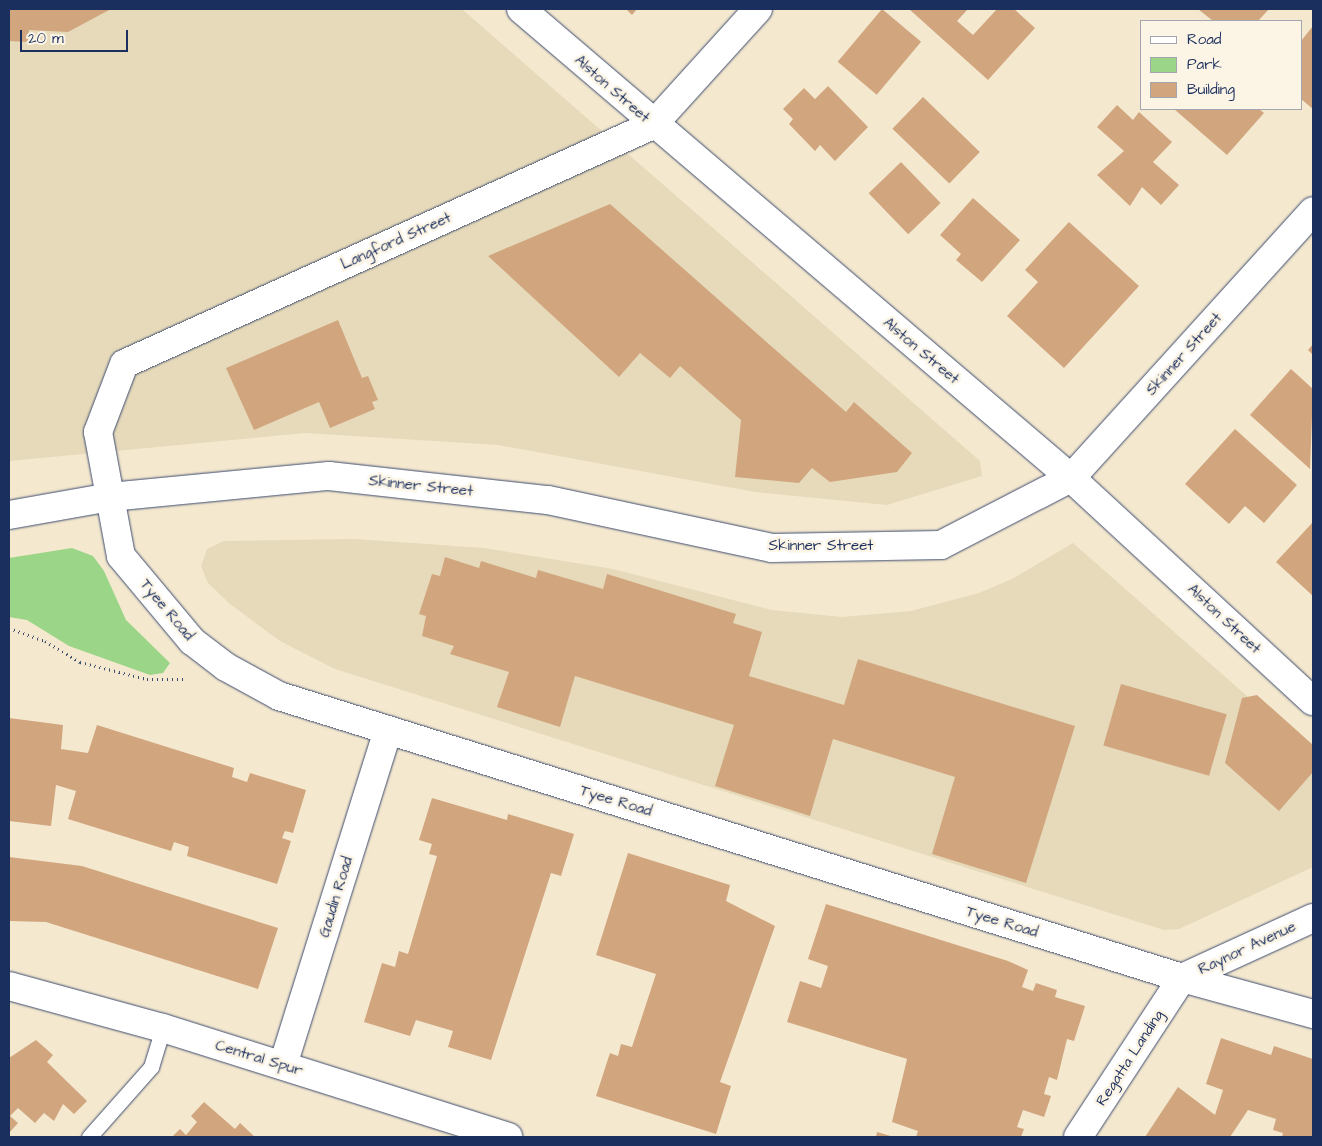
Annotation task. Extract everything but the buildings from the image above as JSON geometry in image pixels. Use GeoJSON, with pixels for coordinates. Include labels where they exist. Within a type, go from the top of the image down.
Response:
{"type":"FeatureCollection","features":[{"type":"Feature","properties":{"kind":"street","name":"Alston Street"},"geometry":{"type":"LineString","coordinates":[[521,9],[653,125],[1071,478],[1313,701]]}},
{"type":"Feature","properties":{"kind":"street","name":"Langford Street"},"geometry":{"type":"LineString","coordinates":[[110,497],[98,432],[124,364],[653,125],[758,9]]}},
{"type":"Feature","properties":{"kind":"street","name":"Skinner Street"},"geometry":{"type":"LineString","coordinates":[[110,497],[329,476],[548,500],[772,548],[941,545],[1071,478],[1313,211]]}},
{"type":"Feature","properties":{"kind":"street"},"geometry":{"type":"LineString","coordinates":[[9,515],[110,497]]}},
{"type":"Feature","properties":{"kind":"street","name":"Tyee Road"},"geometry":{"type":"LineString","coordinates":[[110,497],[121,556],[192,642],[226,668],[279,696],[1182,978],[1313,1014]]}},
{"type":"Feature","properties":{"kind":"street","name":"Gaudin Road"},"geometry":{"type":"LineString","coordinates":[[283,1065],[388,730]]}},
{"type":"Feature","properties":{"kind":"street","name":"Raynor Avenue"},"geometry":{"type":"LineString","coordinates":[[1182,978],[1313,918]]}},
{"type":"Feature","properties":{"kind":"street","name":"Regatta Landing"},"geometry":{"type":"LineString","coordinates":[[1078,1137],[1182,978]]}},
{"type":"Feature","properties":{"kind":"street","name":"Central Spur"},"geometry":{"type":"LineString","coordinates":[[9,986],[163,1028],[283,1065],[495,1135]]}},
{"type":"Feature","properties":{"kind":"lane"},"geometry":{"type":"LineString","coordinates":[[89,1137],[151,1067],[163,1028]]}},
{"type":"Feature","properties":{"kind":"path"},"geometry":{"type":"LineString","coordinates":[[9,628],[45,641],[80,662],[147,679],[176,682],[197,676]]}},
{"type":"Feature","properties":{"kind":"shaded area"},"geometry":{"type":"Polygon","coordinates":[[[9,9],[462,9],[980,461],[982,476],[887,505],[755,492],[498,445],[305,433],[9,461],[9,9]]]}},
{"type":"Feature","properties":{"kind":"shaded area"},"geometry":{"type":"Polygon","coordinates":[[[355,539],[484,548],[613,569],[772,610],[842,617],[911,611],[979,593],[1012,579],[1073,543],[1313,754],[1313,867],[1179,929],[1164,930],[335,669],[280,641],[230,604],[208,583],[201,566],[207,549],[224,541],[355,539]]]}},
{"type":"Feature","properties":{"kind":"green space"},"geometry":{"type":"Polygon","coordinates":[[[72,548],[93,556],[104,571],[126,620],[170,663],[163,673],[150,675],[69,646],[27,620],[9,617],[9,558],[72,548]]]}}]}
